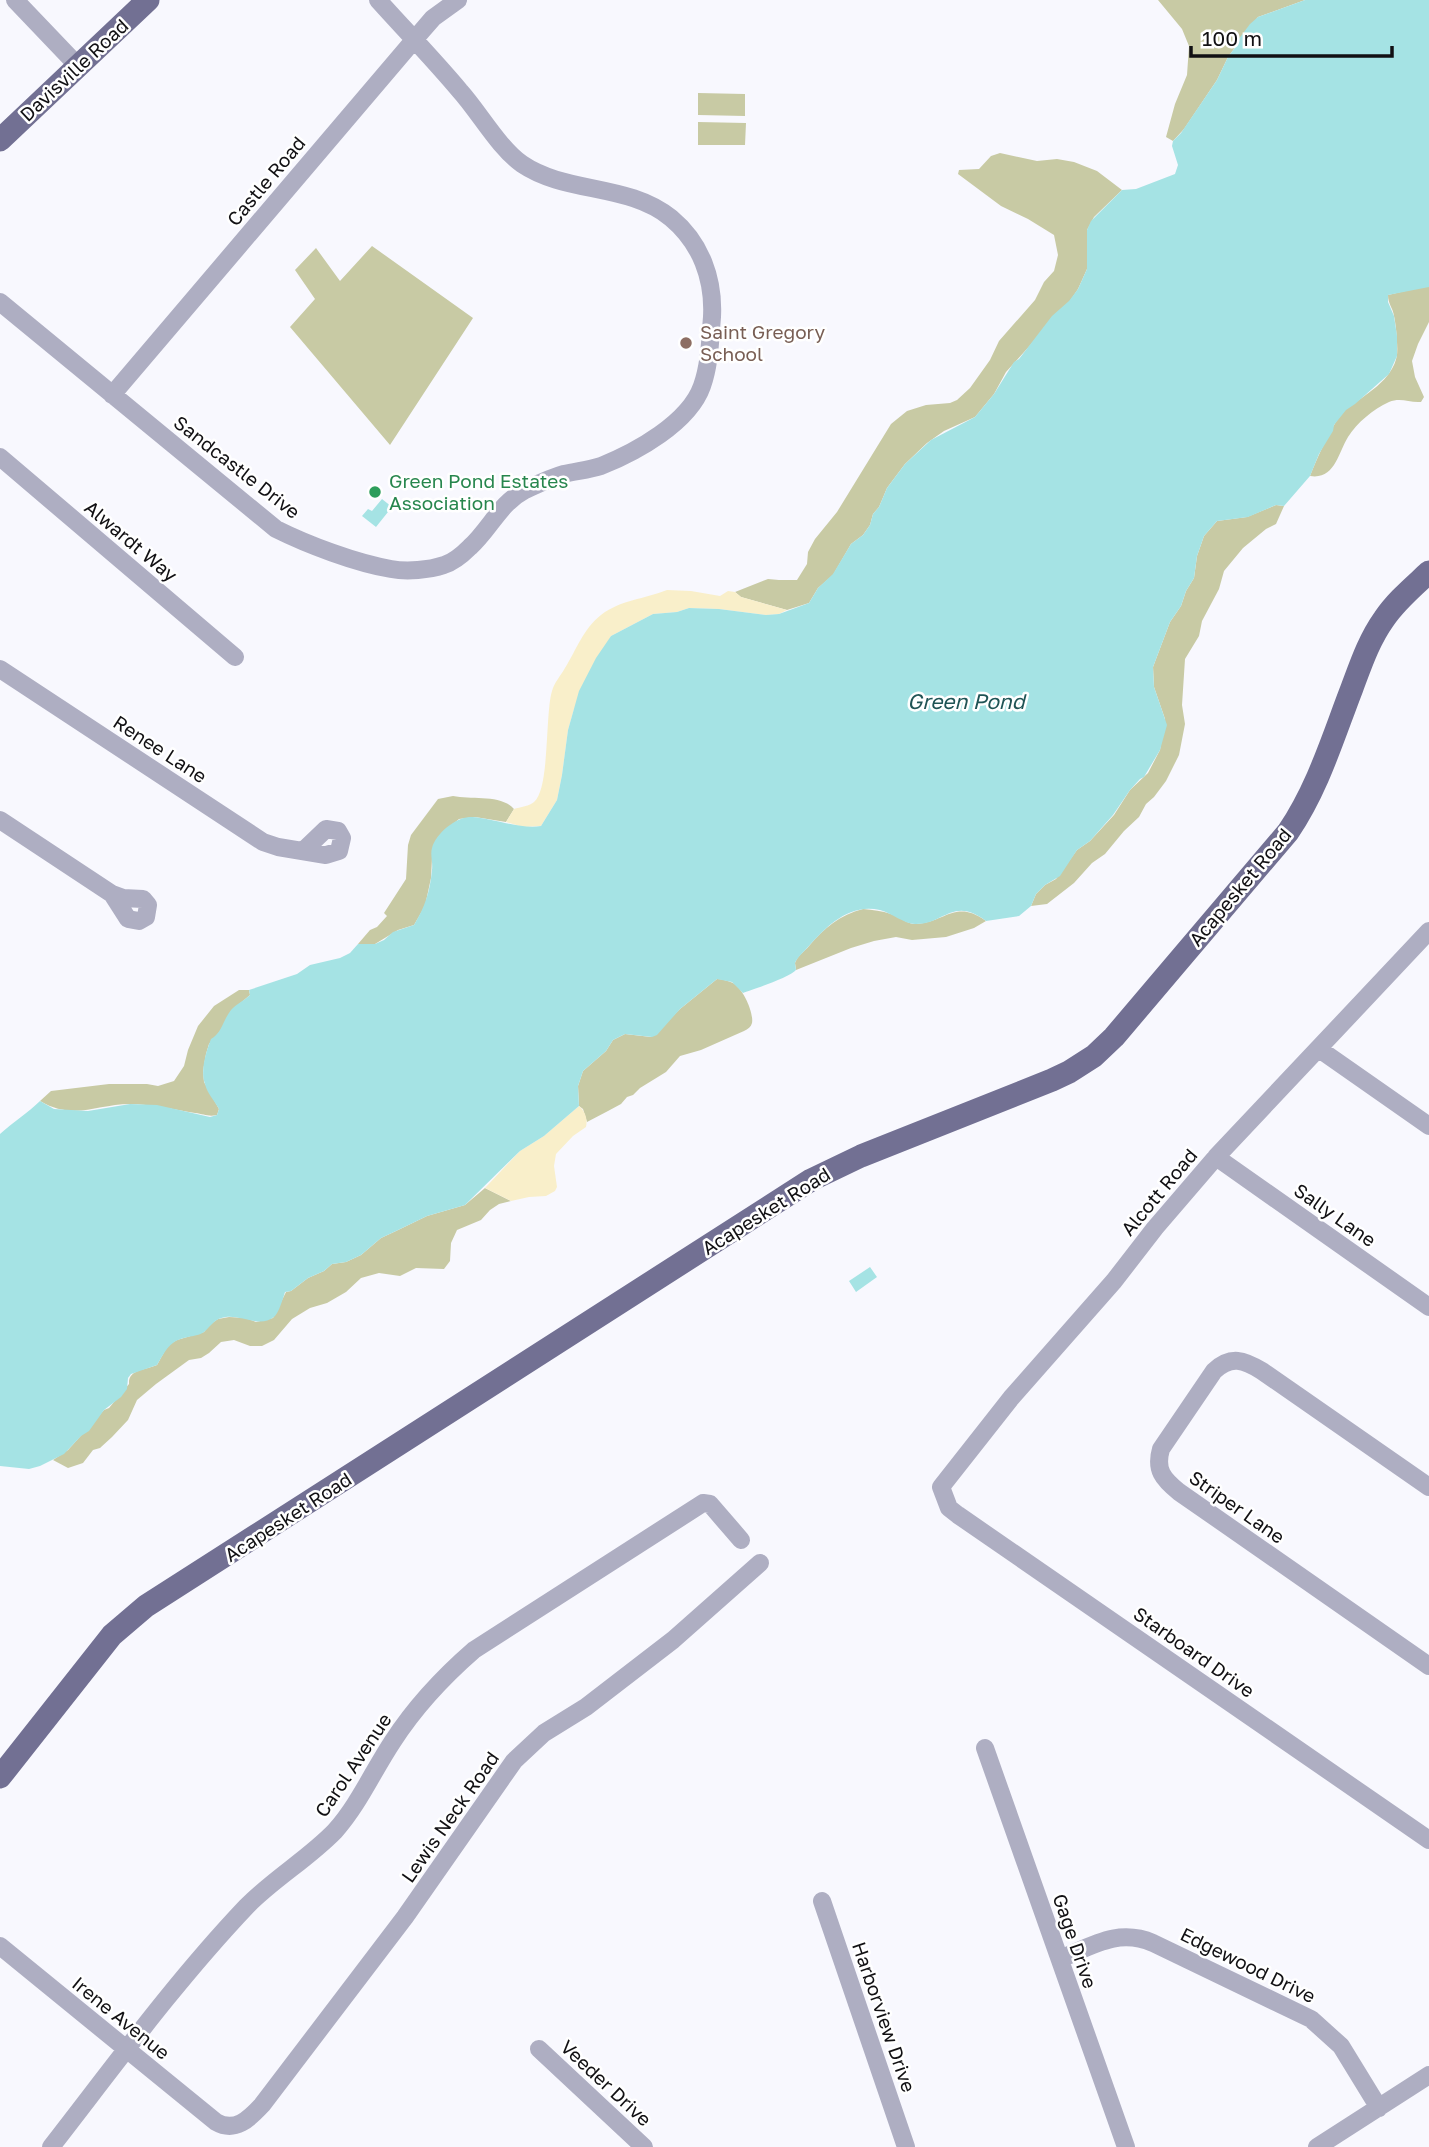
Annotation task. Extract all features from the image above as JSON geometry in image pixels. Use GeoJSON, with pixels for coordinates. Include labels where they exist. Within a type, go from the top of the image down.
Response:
{"type":"FeatureCollection","features":[{"type":"Feature","properties":{"kind":"main road","name":"Davisville Road"},"geometry":{"type":"LineString","coordinates":[[0,140],[148,0]]}},
{"type":"Feature","properties":{"kind":"main road","name":"Acapesket Road"},"geometry":{"type":"LineString","coordinates":[[0,1777],[112,1635],[146,1606],[811,1180],[861,1156],[1052,1080],[1094,1056],[1130,1019],[1288,832],[1314,785],[1375,633],[1394,605],[1429,572]]}},
{"type":"Feature","properties":{"kind":"street"},"geometry":{"type":"LineString","coordinates":[[15,0],[78,66]]}},
{"type":"Feature","properties":{"kind":"street","name":"Sandcastle Drive"},"geometry":{"type":"LineString","coordinates":[[0,302],[276,529],[298,540],[394,570],[446,565],[473,545],[508,501],[521,492],[544,481],[600,466],[657,436],[687,412],[702,387],[709,358],[713,303],[704,261],[696,246],[671,218],[644,202],[540,174],[519,162],[461,91],[378,0]]}},
{"type":"Feature","properties":{"kind":"street","name":"Castle Road"},"geometry":{"type":"LineString","coordinates":[[112,394],[433,18],[458,0]]}},
{"type":"Feature","properties":{"kind":"street","name":"Alwardt Way"},"geometry":{"type":"LineString","coordinates":[[0,457],[235,657]]}},
{"type":"Feature","properties":{"kind":"street","name":"Renee Lane"},"geometry":{"type":"LineString","coordinates":[[0,669],[263,842],[303,850]]}},
{"type":"Feature","properties":{"kind":"street"},"geometry":{"type":"LineString","coordinates":[[0,820],[112,894]]}},
{"type":"Feature","properties":{"kind":"street","name":"Alcott Road"},"geometry":{"type":"LineString","coordinates":[[942,1494],[942,1484],[1011,1398],[1114,1281],[1216,1157],[1319,1049],[1423,949],[1429,931]]}},
{"type":"Feature","properties":{"kind":"street"},"geometry":{"type":"LineString","coordinates":[[1319,1049],[1429,1126]]}},
{"type":"Feature","properties":{"kind":"street","name":"Sally Lane"},"geometry":{"type":"LineString","coordinates":[[1216,1157],[1429,1307]]}},
{"type":"Feature","properties":{"kind":"street","name":"Striper Lane"},"geometry":{"type":"LineString","coordinates":[[1429,1486],[1253,1366],[1234,1360],[1223,1363],[1214,1371],[1161,1449],[1158,1458],[1161,1475],[1179,1492],[1429,1666]]}},
{"type":"Feature","properties":{"kind":"street","name":"Starboard Drive"},"geometry":{"type":"LineString","coordinates":[[942,1494],[949,1507],[958,1515],[1429,1840]]}},
{"type":"Feature","properties":{"kind":"street","name":"Carol Avenue"},"geometry":{"type":"LineString","coordinates":[[51,2147],[185,1976],[249,1904],[334,1832],[392,1742],[418,1706],[450,1671],[474,1650],[703,1503],[710,1504],[741,1540]]}},
{"type":"Feature","properties":{"kind":"street","name":"Lewis Neck Road"},"geometry":{"type":"LineString","coordinates":[[216,2122],[228,2127],[235,2126],[249,2118],[262,2105],[405,1917],[522,1752],[544,1733],[586,1707],[673,1640],[760,1563]]}},
{"type":"Feature","properties":{"kind":"street","name":"Gage Drive"},"geometry":{"type":"LineString","coordinates":[[985,1748],[1126,2147]]}},
{"type":"Feature","properties":{"kind":"street","name":"Harborview Drive"},"geometry":{"type":"LineString","coordinates":[[822,1901],[906,2147]]}},
{"type":"Feature","properties":{"kind":"street","name":"Edgewood Drive"},"geometry":{"type":"LineString","coordinates":[[1060,1959],[1116,1937],[1129,1936],[1153,1943],[1311,2019],[1341,2046],[1379,2108]]}},
{"type":"Feature","properties":{"kind":"street","name":"Irene Avenue"},"geometry":{"type":"LineString","coordinates":[[0,1946],[216,2122]]}},
{"type":"Feature","properties":{"kind":"street","name":"Veeder Drive"},"geometry":{"type":"LineString","coordinates":[[539,2049],[644,2147]]}},
{"type":"Feature","properties":{"kind":"street"},"geometry":{"type":"LineString","coordinates":[[1317,2147],[1429,2075]]}},
{"type":"Feature","properties":{"kind":"green space"},"geometry":{"type":"Polygon","coordinates":[[[1158,0],[1305,0],[1258,17],[1228,57],[1217,80],[1184,129],[1173,141],[1166,137],[1187,75],[1189,46],[1182,29],[1158,0]]]}},
{"type":"Feature","properties":{"kind":"green space"},"geometry":{"type":"Polygon","coordinates":[[[698,93],[745,94],[745,116],[698,115],[698,93]]]}},
{"type":"Feature","properties":{"kind":"green space"},"geometry":{"type":"Polygon","coordinates":[[[698,122],[746,123],[745,145],[698,145],[698,122]]]}},
{"type":"Feature","properties":{"kind":"green space"},"geometry":{"type":"Polygon","coordinates":[[[1000,153],[1037,161],[1057,159],[1074,162],[1097,171],[1122,190],[1094,217],[1087,230],[1087,269],[1078,289],[1006,372],[994,394],[975,417],[944,431],[905,464],[887,488],[870,525],[863,535],[851,544],[833,575],[818,588],[809,603],[787,610],[741,597],[735,592],[768,579],[797,580],[807,564],[808,552],[815,539],[837,512],[891,424],[907,411],[957,400],[970,388],[990,360],[999,341],[1035,300],[1044,282],[1054,271],[1058,255],[1054,235],[1001,206],[958,174],[959,170],[979,169],[991,156],[1000,153]]]}},
{"type":"Feature","properties":{"kind":"green space"},"geometry":{"type":"Polygon","coordinates":[[[372,246],[473,318],[390,445],[290,327],[315,299],[295,270],[316,248],[340,281],[372,246]]]}},
{"type":"Feature","properties":{"kind":"green space"},"geometry":{"type":"Polygon","coordinates":[[[1429,287],[1429,322],[1412,361],[1415,377],[1424,397],[1421,402],[1393,401],[1377,408],[1352,432],[1330,470],[1325,474],[1310,476],[1341,414],[1377,386],[1394,364],[1397,335],[1388,295],[1429,287]]]}},
{"type":"Feature","properties":{"kind":"green space"},"geometry":{"type":"Polygon","coordinates":[[[1276,505],[1284,506],[1276,524],[1243,548],[1224,571],[1219,589],[1202,621],[1199,636],[1185,659],[1182,705],[1185,724],[1179,755],[1166,781],[1146,804],[1139,817],[1074,883],[1047,904],[1031,906],[1036,894],[1056,879],[1077,850],[1090,841],[1114,815],[1130,790],[1148,773],[1160,750],[1165,719],[1154,687],[1153,667],[1170,622],[1194,578],[1197,556],[1204,536],[1217,521],[1247,517],[1276,505]]]}},
{"type":"Feature","properties":{"kind":"green space"},"geometry":{"type":"Polygon","coordinates":[[[453,796],[494,799],[514,809],[506,822],[475,817],[459,819],[439,836],[432,858],[425,906],[414,925],[398,930],[375,944],[358,944],[387,916],[384,913],[406,879],[411,835],[438,799],[453,796]]]}},
{"type":"Feature","properties":{"kind":"green space"},"geometry":{"type":"Polygon","coordinates":[[[863,909],[888,913],[913,924],[958,912],[967,912],[986,921],[946,937],[912,940],[896,937],[874,941],[796,970],[795,963],[798,958],[821,933],[840,919],[863,909]]]}},
{"type":"Feature","properties":{"kind":"green space"},"geometry":{"type":"Polygon","coordinates":[[[717,979],[733,983],[740,990],[751,1013],[750,1027],[701,1050],[680,1056],[666,1072],[627,1097],[621,1104],[587,1122],[583,1109],[579,1106],[578,1086],[583,1071],[606,1051],[613,1040],[625,1034],[651,1037],[717,979]]]}},
{"type":"Feature","properties":{"kind":"green space"},"geometry":{"type":"Polygon","coordinates":[[[239,990],[249,990],[250,995],[231,1011],[222,1029],[209,1044],[203,1071],[204,1082],[219,1109],[217,1115],[208,1116],[130,1104],[75,1111],[52,1107],[40,1101],[51,1091],[109,1084],[158,1086],[174,1081],[184,1066],[198,1026],[214,1006],[239,990]]]}},
{"type":"Feature","properties":{"kind":"green space"},"geometry":{"type":"Polygon","coordinates":[[[485,1188],[511,1201],[499,1204],[481,1220],[457,1230],[451,1243],[450,1261],[444,1269],[416,1268],[400,1276],[379,1273],[361,1278],[346,1292],[292,1319],[274,1340],[262,1346],[250,1346],[234,1340],[221,1342],[201,1358],[189,1360],[137,1400],[128,1420],[100,1448],[93,1450],[83,1463],[68,1468],[53,1460],[68,1450],[104,1410],[109,1408],[129,1384],[131,1375],[157,1365],[168,1345],[204,1332],[218,1319],[246,1318],[256,1322],[273,1318],[286,1292],[308,1278],[332,1264],[346,1262],[361,1255],[381,1238],[427,1216],[465,1205],[485,1188]]]}},
{"type":"Feature","properties":{"kind":"sand"},"geometry":{"type":"Polygon","coordinates":[[[667,590],[720,596],[728,591],[735,592],[741,597],[787,610],[766,615],[689,608],[653,614],[611,636],[574,709],[557,800],[541,826],[523,827],[506,822],[514,809],[534,802],[539,794],[545,767],[552,691],[585,633],[608,610],[667,590]]]}},
{"type":"Feature","properties":{"kind":"sand"},"geometry":{"type":"Polygon","coordinates":[[[579,1106],[586,1115],[586,1127],[556,1154],[555,1191],[546,1196],[511,1201],[485,1188],[520,1151],[544,1136],[579,1106]]]}},
{"type":"Feature","properties":{"kind":"water","name":"Green Pond"},"geometry":{"type":"Polygon","coordinates":[[[1305,0],[1429,0],[1429,287],[1388,295],[1397,336],[1397,356],[1389,374],[1346,410],[1334,425],[1310,476],[1284,506],[1276,505],[1248,517],[1217,521],[1204,536],[1197,556],[1194,578],[1170,622],[1153,667],[1154,687],[1167,725],[1160,750],[1144,777],[1130,790],[1090,841],[1077,850],[1060,876],[1045,885],[1036,894],[1031,906],[1019,916],[986,921],[975,914],[957,911],[915,924],[880,910],[858,910],[840,918],[823,931],[798,958],[795,963],[796,970],[787,976],[743,993],[732,982],[717,979],[680,1009],[657,1035],[652,1037],[625,1034],[613,1040],[606,1051],[583,1071],[578,1086],[579,1106],[544,1136],[520,1151],[465,1205],[427,1216],[381,1238],[361,1255],[346,1262],[332,1264],[308,1278],[291,1291],[285,1292],[278,1312],[269,1320],[222,1318],[202,1333],[182,1338],[169,1346],[157,1365],[131,1374],[127,1389],[121,1397],[104,1410],[89,1431],[64,1454],[29,1469],[0,1466],[0,1134],[40,1101],[54,1109],[88,1111],[130,1104],[157,1105],[210,1117],[217,1115],[219,1109],[207,1090],[203,1067],[211,1039],[218,1033],[231,1010],[250,995],[249,990],[297,974],[310,965],[340,958],[350,953],[358,944],[375,944],[393,932],[414,925],[428,892],[434,842],[442,831],[454,822],[472,817],[541,826],[557,800],[568,730],[579,691],[611,636],[653,614],[689,608],[766,615],[779,614],[809,603],[818,588],[833,574],[851,544],[863,535],[870,525],[887,488],[905,464],[931,440],[975,417],[994,394],[1014,362],[1078,289],[1087,269],[1087,230],[1091,221],[1122,190],[1136,189],[1175,174],[1178,165],[1173,141],[1217,80],[1238,40],[1250,24],[1258,17],[1305,0]]]}},
{"type":"Feature","properties":{"kind":"water"},"geometry":{"type":"Polygon","coordinates":[[[382,499],[392,507],[376,527],[362,516],[368,509],[372,511],[382,499]]]}},
{"type":"Feature","properties":{"kind":"water"},"geometry":{"type":"Polygon","coordinates":[[[870,1267],[877,1277],[856,1292],[849,1281],[870,1267]]]}},
{"type":"Feature","properties":{"kind":"place","name":"Saint Gregory School"},"geometry":{"type":"Point","coordinates":[686,343]}},
{"type":"Feature","properties":{"kind":"place","name":"Green Pond Estates Association"},"geometry":{"type":"Point","coordinates":[375,492]}}]}
